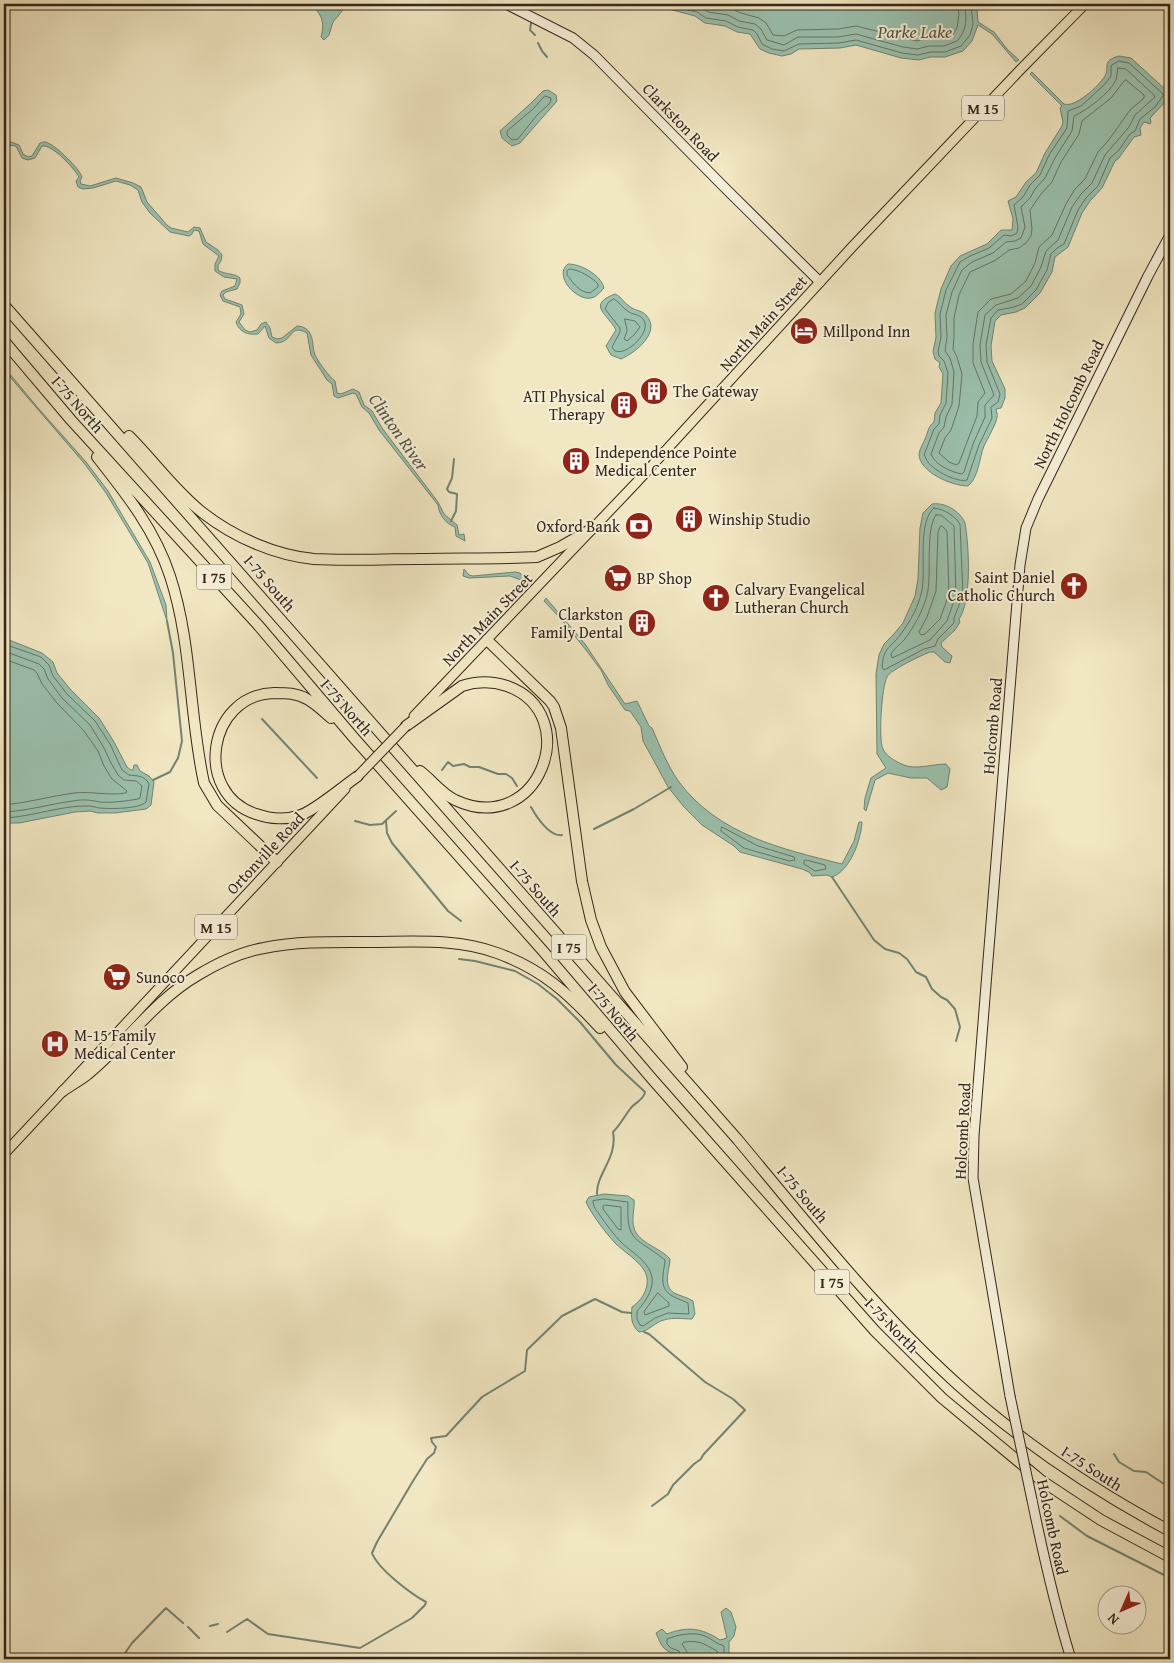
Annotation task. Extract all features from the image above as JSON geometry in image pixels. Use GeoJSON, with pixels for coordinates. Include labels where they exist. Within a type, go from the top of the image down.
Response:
{"type":"FeatureCollection","features":[{"type":"Feature","properties":{"kind":"highway","name":"I-75 South"},"geometry":{"type":"LineString","coordinates":[[4,304],[738,1140],[852,1275],[913,1341],[956,1383],[1044,1454],[1130,1510],[1170,1530]]}},
{"type":"Feature","properties":{"kind":"highway","name":"I-75 North"},"geometry":{"type":"LineString","coordinates":[[4,341],[72,420],[258,625],[354,738],[543,951],[653,1080],[876,1331],[942,1398],[1042,1481],[1101,1520],[1170,1557]]}},
{"type":"Feature","properties":{"kind":"highway"},"geometry":{"type":"LineString","coordinates":[[75,384],[203,513],[254,543],[286,554],[323,559],[537,557],[560,547],[595,527]]}},
{"type":"Feature","properties":{"kind":"highway"},"geometry":{"type":"LineString","coordinates":[[72,420],[74,428],[144,518],[170,576],[179,608],[201,764],[207,788],[217,805],[277,862]]}},
{"type":"Feature","properties":{"kind":"highway"},"geometry":{"type":"LineString","coordinates":[[487,640],[550,701],[557,715],[565,751],[586,903],[594,929],[608,960],[635,1007],[738,1140]]}},
{"type":"Feature","properties":{"kind":"highway"},"geometry":{"type":"LineString","coordinates":[[399,755],[422,772],[446,795],[462,803],[480,807],[507,804],[525,793],[534,783],[544,763],[546,736],[542,717],[529,699],[520,692],[498,683],[472,683],[462,686],[406,726]]}},
{"type":"Feature","properties":{"kind":"highway"},"geometry":{"type":"LineString","coordinates":[[354,738],[307,699],[287,693],[264,693],[238,705],[224,723],[215,746],[216,767],[218,777],[224,787],[240,806],[256,814],[276,818],[300,816],[358,776]]}},
{"type":"Feature","properties":{"kind":"highway"},"geometry":{"type":"LineString","coordinates":[[63,1090],[88,1074],[158,1005],[196,976],[212,967],[239,955],[263,948],[332,942],[432,941],[480,947],[513,959],[550,980],[569,995],[629,1060],[653,1080]]}},
{"type":"Feature","properties":{"kind":"main road","name":"North Main Street"},"geometry":{"type":"LineString","coordinates":[[406,726],[595,527],[820,282],[1020,70],[1084,6]]}},
{"type":"Feature","properties":{"kind":"main road","name":"Ortonville Road"},"geometry":{"type":"LineString","coordinates":[[4,1154],[406,726]]}},
{"type":"Feature","properties":{"kind":"street","name":"Clarkston Road"},"geometry":{"type":"LineString","coordinates":[[506,4],[573,38],[594,55],[820,282]]}},
{"type":"Feature","properties":{"kind":"street","name":"North Holcomb Road"},"geometry":{"type":"LineString","coordinates":[[1018,595],[1024,540],[1031,516],[1144,284],[1170,235]]}},
{"type":"Feature","properties":{"kind":"street","name":"Holcomb Road"},"geometry":{"type":"LineString","coordinates":[[1018,595],[986,975],[974,1136],[973,1178],[1010,1396],[1044,1560],[1071,1659]]}},
{"type":"Feature","properties":{"kind":"water"},"geometry":{"type":"Polygon","coordinates":[[[283,4],[310,4],[299,8],[292,8],[283,4]]]}},
{"type":"Feature","properties":{"kind":"water"},"geometry":{"type":"Polygon","coordinates":[[[310,4],[348,4],[333,22],[329,35],[324,40],[321,37],[322,19],[310,4]]]}},
{"type":"Feature","properties":{"kind":"water","name":"Parke Lake"},"geometry":{"type":"Polygon","coordinates":[[[650,4],[975,4],[978,22],[994,32],[1007,49],[1019,60],[1016,62],[992,34],[978,25],[972,41],[963,51],[945,57],[930,57],[919,60],[901,58],[856,45],[840,48],[799,49],[791,54],[782,56],[760,49],[750,34],[737,32],[725,26],[705,23],[695,16],[650,4]]]}},
{"type":"Feature","properties":{"kind":"water"},"geometry":{"type":"Polygon","coordinates":[[[1119,56],[1131,58],[1166,90],[1169,98],[1150,118],[1150,124],[1144,122],[1140,128],[1141,135],[1134,137],[1115,161],[1102,188],[1082,213],[1068,247],[1055,257],[1052,272],[1040,293],[1025,308],[1001,315],[995,321],[991,346],[992,361],[1005,389],[1005,398],[1001,408],[996,409],[997,419],[984,446],[977,473],[972,482],[968,486],[945,481],[924,467],[920,461],[919,454],[929,428],[934,422],[935,413],[941,403],[943,374],[939,367],[940,363],[935,359],[933,352],[936,337],[935,313],[941,289],[951,266],[960,256],[987,244],[1001,230],[1012,230],[1013,219],[1008,201],[1016,197],[1026,182],[1036,173],[1045,153],[1062,126],[1060,108],[1062,106],[1030,74],[1032,72],[1064,104],[1074,103],[1098,85],[1105,76],[1108,62],[1119,56]]]}},
{"type":"Feature","properties":{"kind":"water"},"geometry":{"type":"Polygon","coordinates":[[[548,90],[556,95],[557,101],[520,143],[512,146],[502,138],[500,131],[543,91],[548,90]]]}},
{"type":"Feature","properties":{"kind":"water"},"geometry":{"type":"Polygon","coordinates":[[[8,141],[19,145],[23,154],[28,157],[32,156],[40,143],[47,142],[62,153],[77,169],[82,177],[81,184],[90,186],[116,178],[133,183],[141,187],[147,202],[171,228],[188,232],[194,227],[200,228],[206,242],[222,255],[218,270],[240,278],[237,289],[226,292],[223,295],[225,299],[242,305],[244,314],[239,322],[245,330],[250,332],[257,330],[261,324],[266,322],[272,337],[277,339],[282,338],[297,326],[306,329],[311,335],[317,359],[335,381],[337,393],[341,394],[353,389],[359,392],[364,405],[372,411],[382,428],[438,502],[444,514],[457,525],[459,535],[464,534],[465,541],[456,536],[455,527],[444,519],[438,505],[379,430],[369,413],[362,407],[356,394],[353,393],[338,398],[334,396],[332,384],[327,380],[311,355],[307,333],[297,330],[286,340],[276,343],[269,338],[265,326],[258,334],[248,334],[240,329],[236,322],[241,314],[240,307],[223,301],[220,295],[222,291],[235,286],[237,279],[224,277],[215,271],[215,264],[219,256],[203,244],[199,231],[194,230],[189,236],[170,232],[150,213],[142,202],[138,190],[130,185],[116,181],[83,189],[78,187],[76,181],[79,177],[73,168],[51,149],[42,146],[35,158],[28,160],[22,158],[16,146],[7,145],[4,153],[4,144],[8,141]]]}},
{"type":"Feature","properties":{"kind":"water"},"geometry":{"type":"Polygon","coordinates":[[[568,264],[573,264],[590,271],[599,279],[604,288],[591,298],[579,296],[568,286],[565,280],[563,274],[568,264]]]}},
{"type":"Feature","properties":{"kind":"water"},"geometry":{"type":"Polygon","coordinates":[[[615,294],[631,308],[646,315],[651,328],[645,341],[633,352],[621,359],[611,355],[606,346],[616,330],[600,306],[606,298],[615,294]]]}},
{"type":"Feature","properties":{"kind":"water"},"geometry":{"type":"Polygon","coordinates":[[[4,367],[86,462],[108,491],[150,562],[166,605],[167,621],[148,563],[106,493],[84,463],[4,370],[4,367]]]}},
{"type":"Feature","properties":{"kind":"water"},"geometry":{"type":"Polygon","coordinates":[[[932,504],[942,504],[952,508],[965,523],[968,545],[968,587],[966,600],[959,619],[960,622],[955,630],[941,643],[942,647],[952,656],[950,663],[945,662],[934,652],[930,652],[900,667],[887,677],[882,701],[881,735],[884,752],[901,764],[919,767],[946,764],[950,769],[947,787],[941,790],[927,778],[911,778],[888,773],[875,780],[866,811],[864,809],[865,798],[871,778],[886,768],[877,754],[876,674],[879,655],[884,644],[903,623],[915,596],[918,579],[920,528],[923,513],[932,504]]]}},
{"type":"Feature","properties":{"kind":"water"},"geometry":{"type":"Polygon","coordinates":[[[464,569],[469,575],[473,576],[515,572],[520,573],[524,578],[521,580],[510,576],[469,578],[463,576],[464,569]]]}},
{"type":"Feature","properties":{"kind":"water"},"geometry":{"type":"Polygon","coordinates":[[[546,598],[585,644],[625,704],[637,701],[671,769],[679,782],[695,800],[713,815],[753,837],[797,852],[842,864],[854,841],[859,822],[862,822],[857,846],[844,868],[832,877],[827,875],[812,876],[809,872],[802,869],[740,852],[702,825],[668,787],[643,741],[641,727],[630,711],[625,710],[608,685],[601,670],[586,650],[544,601],[546,598]]]}},
{"type":"Feature","properties":{"kind":"water"},"geometry":{"type":"Polygon","coordinates":[[[4,638],[42,653],[53,662],[57,673],[99,718],[127,767],[133,770],[134,765],[137,765],[140,771],[149,776],[154,782],[151,805],[146,809],[115,813],[75,812],[19,823],[4,823],[4,638]]]}},
{"type":"Feature","properties":{"kind":"water"},"geometry":{"type":"Polygon","coordinates":[[[604,1194],[628,1196],[634,1200],[633,1221],[636,1233],[645,1242],[670,1259],[668,1286],[674,1293],[693,1301],[695,1314],[692,1319],[668,1319],[639,1332],[634,1327],[632,1307],[640,1300],[646,1290],[646,1275],[638,1263],[611,1239],[589,1208],[586,1202],[589,1197],[604,1194]]]}},
{"type":"Feature","properties":{"kind":"water"},"geometry":{"type":"Polygon","coordinates":[[[726,1608],[731,1612],[736,1627],[734,1636],[729,1642],[729,1659],[677,1659],[676,1654],[668,1651],[663,1646],[656,1633],[662,1629],[667,1634],[688,1629],[707,1633],[720,1640],[727,1638],[721,1612],[726,1608]]]}},
{"type":"Feature","properties":{"kind":"waterway"},"geometry":{"type":"LineString","coordinates":[[542,8],[544,4]]}},
{"type":"Feature","properties":{"kind":"waterway"},"geometry":{"type":"LineString","coordinates":[[531,23],[530,30],[535,35]]}},
{"type":"Feature","properties":{"kind":"waterway"},"geometry":{"type":"LineString","coordinates":[[538,43],[547,57]]}},
{"type":"Feature","properties":{"kind":"waterway"},"geometry":{"type":"LineString","coordinates":[[451,521],[456,511],[457,494],[449,492],[447,489],[452,478],[454,459]]}},
{"type":"Feature","properties":{"kind":"waterway"},"geometry":{"type":"LineString","coordinates":[[153,780],[170,772],[178,758],[182,741],[173,653],[167,621]]}},
{"type":"Feature","properties":{"kind":"waterway"},"geometry":{"type":"LineString","coordinates":[[262,719],[317,778]]}},
{"type":"Feature","properties":{"kind":"waterway"},"geometry":{"type":"LineString","coordinates":[[442,770],[448,762],[453,766],[464,764],[470,767],[479,767],[498,774],[506,774],[512,778],[517,786]]}},
{"type":"Feature","properties":{"kind":"waterway"},"geometry":{"type":"LineString","coordinates":[[594,829],[634,809],[671,787]]}},
{"type":"Feature","properties":{"kind":"waterway"},"geometry":{"type":"LineString","coordinates":[[531,807],[548,830],[557,835],[562,835]]}},
{"type":"Feature","properties":{"kind":"waterway"},"geometry":{"type":"LineString","coordinates":[[355,821],[370,825],[382,824],[396,811]]}},
{"type":"Feature","properties":{"kind":"waterway"},"geometry":{"type":"LineString","coordinates":[[386,821],[387,833],[392,843],[448,911],[461,921]]}},
{"type":"Feature","properties":{"kind":"waterway"},"geometry":{"type":"LineString","coordinates":[[832,877],[874,940],[885,949],[899,953],[907,959],[916,972],[926,977],[932,989],[947,1000],[955,1009],[960,1027],[956,1041]]}},
{"type":"Feature","properties":{"kind":"waterway"},"geometry":{"type":"LineString","coordinates":[[459,959],[515,971],[538,984],[557,999],[580,1022],[616,1065],[645,1092],[643,1097],[632,1107],[613,1132],[614,1141],[610,1158],[600,1180],[597,1194]]}},
{"type":"Feature","properties":{"kind":"waterway"},"geometry":{"type":"LineString","coordinates":[[227,1632],[247,1619],[268,1634],[360,1648],[412,1618],[426,1602],[388,1573],[372,1553],[413,1481],[427,1459],[434,1453],[436,1447],[431,1438],[446,1436],[482,1397],[525,1371],[527,1350],[562,1316],[595,1299],[622,1312],[631,1313]]}},
{"type":"Feature","properties":{"kind":"waterway"},"geometry":{"type":"LineString","coordinates":[[644,1332],[649,1334],[705,1382],[733,1399],[745,1410],[701,1459],[673,1485],[668,1494],[652,1506]]}},
{"type":"Feature","properties":{"kind":"waterway"},"geometry":{"type":"LineString","coordinates":[[1114,1454],[1119,1462],[1134,1471],[1146,1472],[1170,1488]]}},
{"type":"Feature","properties":{"kind":"waterway"},"geometry":{"type":"LineString","coordinates":[[1060,1516],[1087,1536],[1170,1578]]}},
{"type":"Feature","properties":{"kind":"waterway"},"geometry":{"type":"LineString","coordinates":[[121,1659],[132,1643],[166,1608],[183,1623]]}},
{"type":"Feature","properties":{"kind":"waterway"},"geometry":{"type":"LineString","coordinates":[[210,1626],[218,1624]]}},
{"type":"Feature","properties":{"kind":"waterway"},"geometry":{"type":"LineString","coordinates":[[188,1627],[199,1638]]}},
{"type":"Feature","properties":{"kind":"place","name":"Millpond Inn"},"geometry":{"type":"Point","coordinates":[804,331]}},
{"type":"Feature","properties":{"kind":"place","name":"The Gateway"},"geometry":{"type":"Point","coordinates":[654,391]}},
{"type":"Feature","properties":{"kind":"place","name":"ATI Physical Therapy"},"geometry":{"type":"Point","coordinates":[624,405]}},
{"type":"Feature","properties":{"kind":"place","name":"Independence Pointe Medical Center"},"geometry":{"type":"Point","coordinates":[576,461]}},
{"type":"Feature","properties":{"kind":"place","name":"Winship Studio"},"geometry":{"type":"Point","coordinates":[689,519]}},
{"type":"Feature","properties":{"kind":"place","name":"Oxford Bank"},"geometry":{"type":"Point","coordinates":[639,526]}},
{"type":"Feature","properties":{"kind":"place","name":"BP Shop"},"geometry":{"type":"Point","coordinates":[618,578]}},
{"type":"Feature","properties":{"kind":"place","name":"Saint Daniel Catholic Church"},"geometry":{"type":"Point","coordinates":[1074,586]}},
{"type":"Feature","properties":{"kind":"place","name":"Calvary Evangelical Lutheran Church"},"geometry":{"type":"Point","coordinates":[716,598]}},
{"type":"Feature","properties":{"kind":"place","name":"Clarkston Family Dental"},"geometry":{"type":"Point","coordinates":[642,623]}},
{"type":"Feature","properties":{"kind":"place","name":"Sunoco"},"geometry":{"type":"Point","coordinates":[117,977]}},
{"type":"Feature","properties":{"kind":"place","name":"M-15 Family Medical Center"},"geometry":{"type":"Point","coordinates":[55,1044]}},
{"type":"Feature","properties":{"kind":"water label","name":"Clinton River"},"geometry":{"type":"Point","coordinates":[399,432]}}]}
